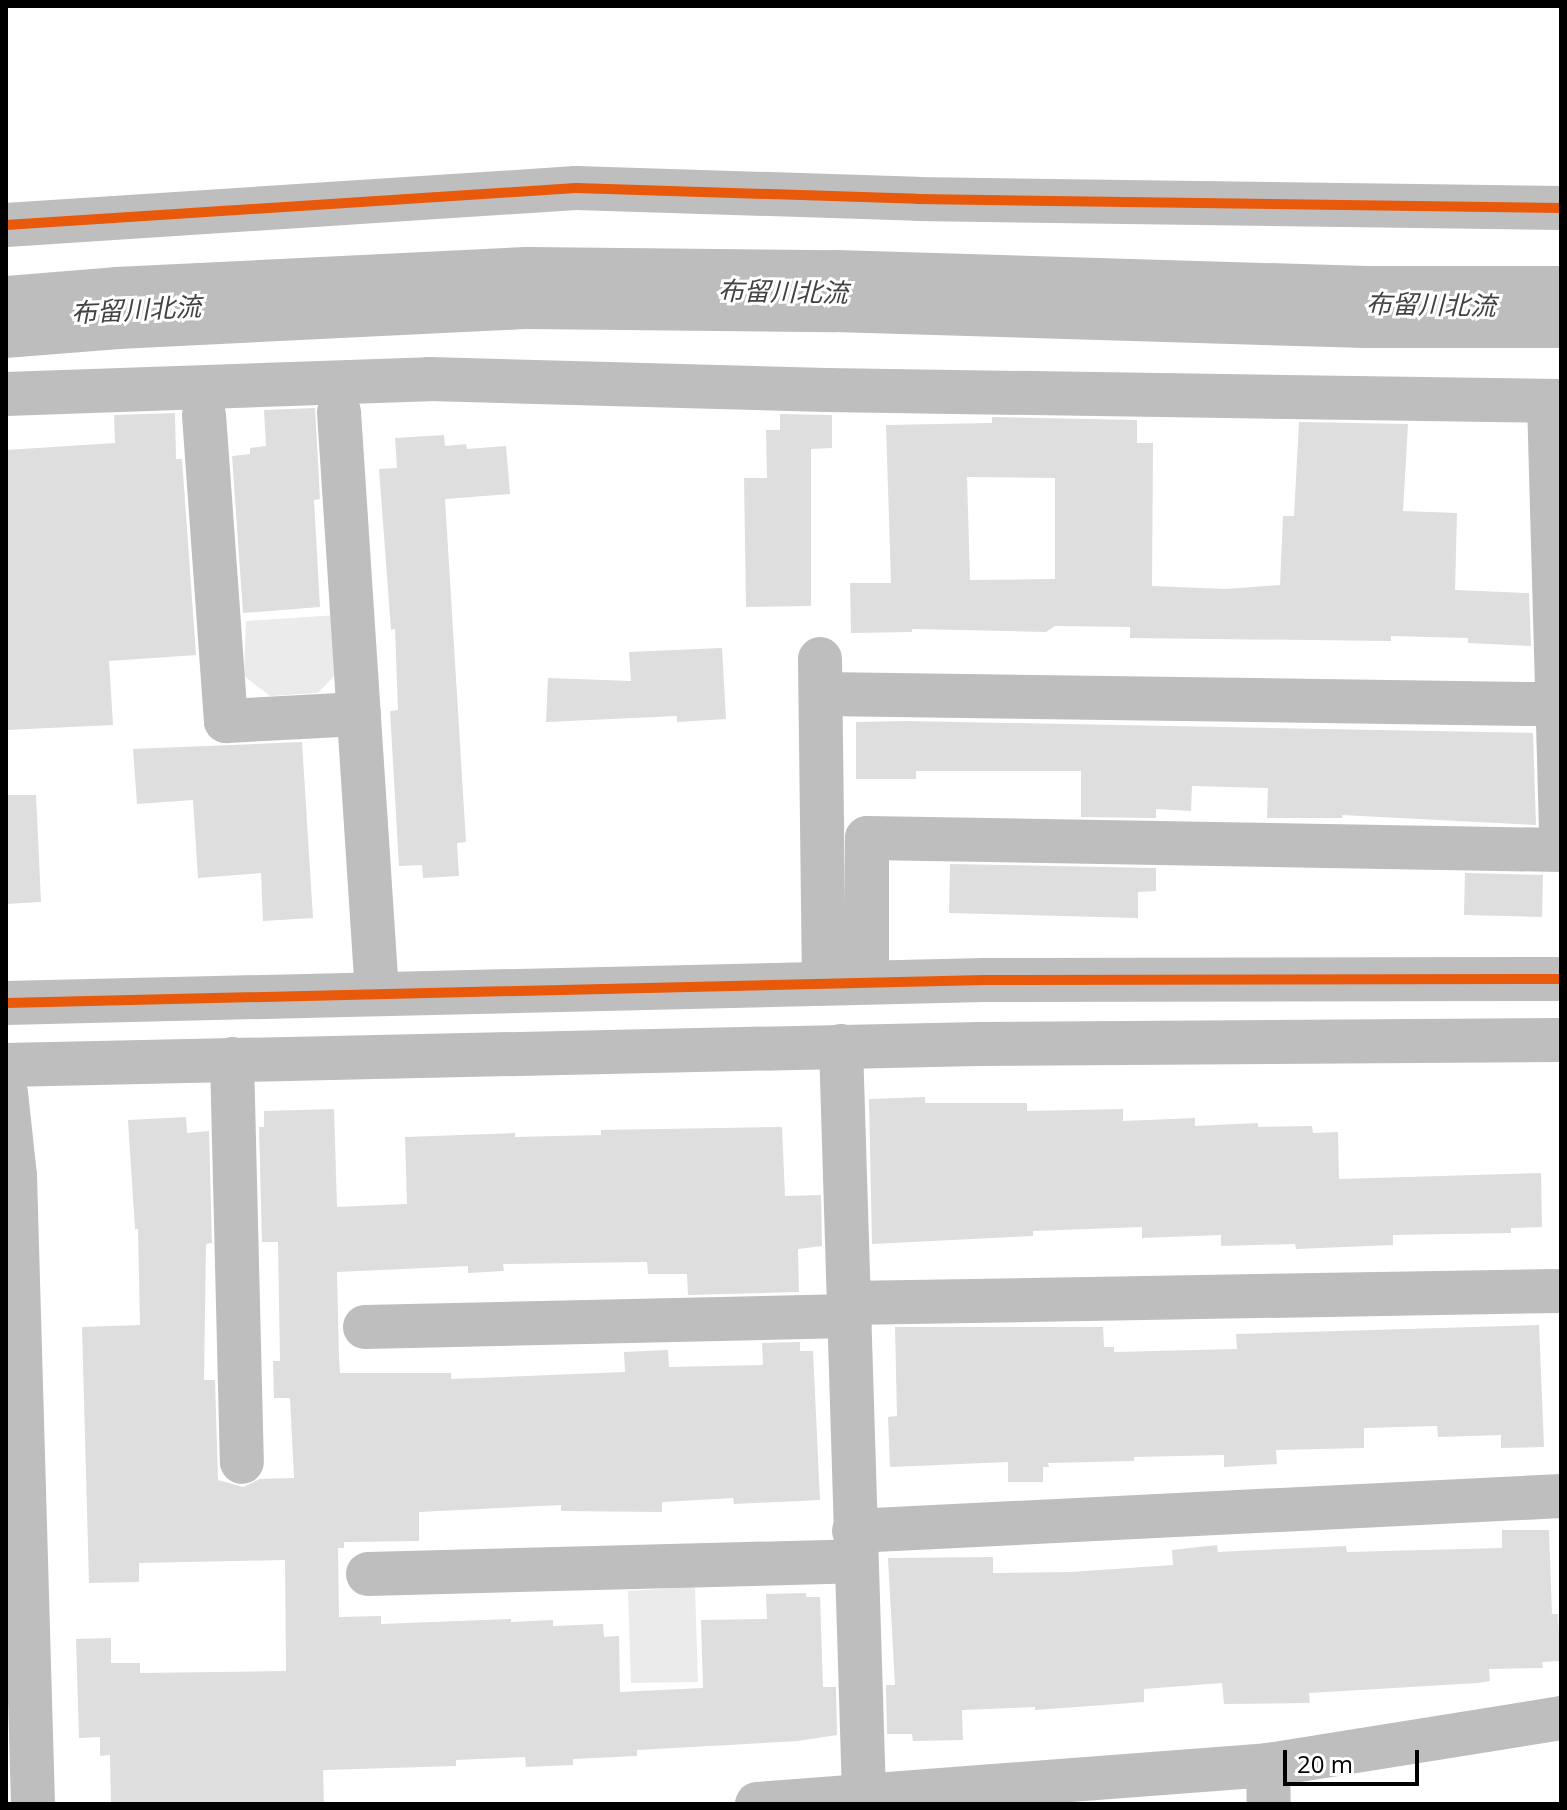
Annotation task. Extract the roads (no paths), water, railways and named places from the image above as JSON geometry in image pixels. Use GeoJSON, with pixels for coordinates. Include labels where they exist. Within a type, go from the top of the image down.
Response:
{"type":"FeatureCollection","features":[{"type":"Feature","properties":{"kind":"street"},"geometry":{"type":"LineString","coordinates":[[6,225],[576,188],[917,199],[1561,208]]}},
{"type":"Feature","properties":{"kind":"street"},"geometry":{"type":"LineString","coordinates":[[6,394],[429,379],[842,391],[1555,401],[1561,841]]}},
{"type":"Feature","properties":{"kind":"street"},"geometry":{"type":"LineString","coordinates":[[339,412],[377,993]]}},
{"type":"Feature","properties":{"kind":"street"},"geometry":{"type":"LineString","coordinates":[[204,415],[226,721],[359,714]]}},
{"type":"Feature","properties":{"kind":"street"},"geometry":{"type":"LineString","coordinates":[[824,983],[821,676],[1533,704]]}},
{"type":"Feature","properties":{"kind":"street"},"geometry":{"type":"LineString","coordinates":[[867,982],[867,838],[1561,850]]}},
{"type":"Feature","properties":{"kind":"street"},"geometry":{"type":"LineString","coordinates":[[6,1003],[867,982],[1561,979]]}},
{"type":"Feature","properties":{"kind":"street"},"geometry":{"type":"LineString","coordinates":[[6,1065],[841,1046],[1561,1040]]}},
{"type":"Feature","properties":{"kind":"street"},"geometry":{"type":"LineString","coordinates":[[841,1046],[864,1796]]}},
{"type":"Feature","properties":{"kind":"street"},"geometry":{"type":"LineString","coordinates":[[232,1059],[242,1462]]}},
{"type":"Feature","properties":{"kind":"street"},"geometry":{"type":"LineString","coordinates":[[6,1093],[15,1176],[33,1804]]}},
{"type":"Feature","properties":{"kind":"street"},"geometry":{"type":"LineString","coordinates":[[365,1327],[849,1310],[1561,1291]]}},
{"type":"Feature","properties":{"kind":"street"},"geometry":{"type":"LineString","coordinates":[[368,1574],[854,1546],[1561,1496]]}},
{"type":"Feature","properties":{"kind":"street"},"geometry":{"type":"LineString","coordinates":[[757,1804],[864,1796],[1269,1785],[1561,1718]]}},
{"type":"Feature","properties":{"kind":"waterway","name":"布留川北流"},"geometry":{"type":"LineString","coordinates":[[6,317],[117,308],[528,288],[835,291],[1366,307],[1561,307]]}}]}
